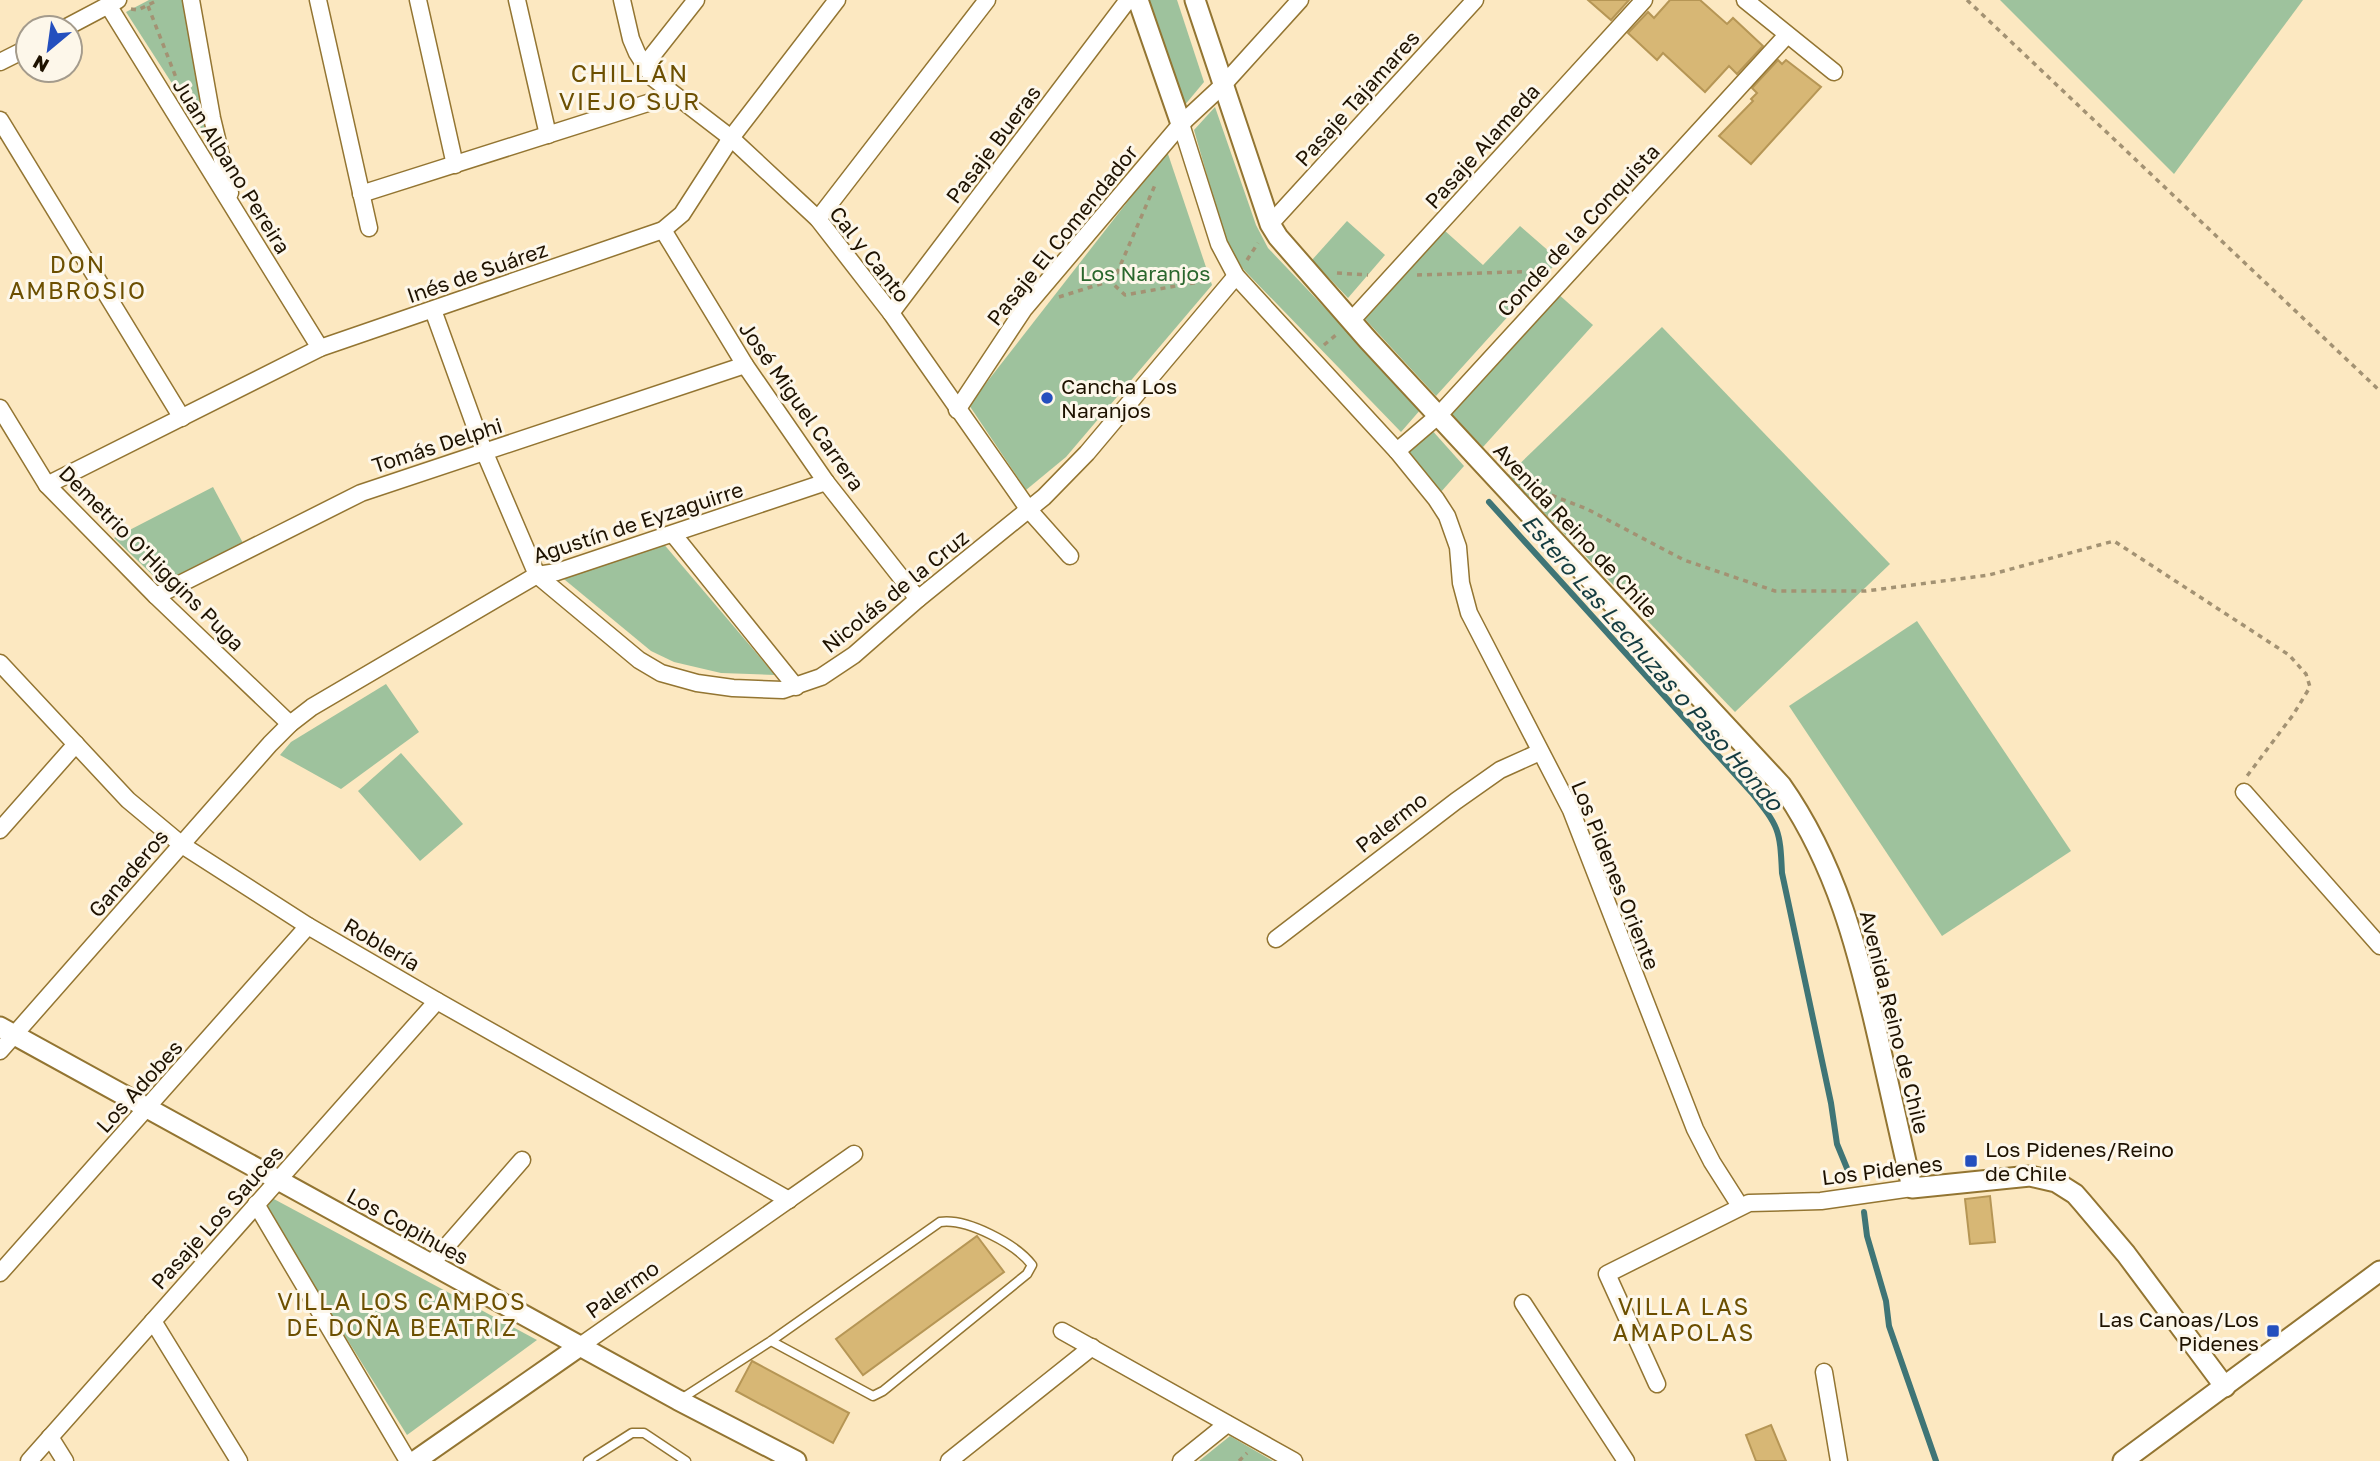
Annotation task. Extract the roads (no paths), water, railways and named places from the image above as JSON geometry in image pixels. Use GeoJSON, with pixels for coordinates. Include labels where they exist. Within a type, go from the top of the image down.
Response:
{"type":"FeatureCollection","features":[{"type":"Feature","properties":{"kind":"street"},"geometry":{"type":"LineString","coordinates":[[191,0],[212,118],[234,209]]}},
{"type":"Feature","properties":{"kind":"street"},"geometry":{"type":"LineString","coordinates":[[318,0],[369,228]]}},
{"type":"Feature","properties":{"kind":"street"},"geometry":{"type":"LineString","coordinates":[[418,0],[455,165]]}},
{"type":"Feature","properties":{"kind":"street"},"geometry":{"type":"LineString","coordinates":[[517,0],[548,135]]}},
{"type":"Feature","properties":{"kind":"street","name":"Cal y Canto"},"geometry":{"type":"LineString","coordinates":[[622,0],[631,39],[653,78],[731,138],[818,219],[891,313],[1029,510],[1070,556]]}},
{"type":"Feature","properties":{"kind":"street"},"geometry":{"type":"LineString","coordinates":[[644,66],[696,0]]}},
{"type":"Feature","properties":{"kind":"street","name":"Inés de Suárez"},"geometry":{"type":"LineString","coordinates":[[47,485],[320,348],[663,230],[682,214],[731,138],[837,0]]}},
{"type":"Feature","properties":{"kind":"street"},"geometry":{"type":"LineString","coordinates":[[818,219],[987,0]]}},
{"type":"Feature","properties":{"kind":"street","name":"Pasaje Bueras"},"geometry":{"type":"LineString","coordinates":[[891,313],[1128,0]]}},
{"type":"Feature","properties":{"kind":"street"},"geometry":{"type":"LineString","coordinates":[[1138,0],[1220,244],[1236,276],[1397,451]]}},
{"type":"Feature","properties":{"kind":"street","name":"Avenida Reino de Chile"},"geometry":{"type":"LineString","coordinates":[[1195,0],[1270,224],[1278,237],[1351,321],[1781,785],[1803,816],[1820,849],[1848,918],[1912,1188]]}},
{"type":"Feature","properties":{"kind":"street","name":"Pasaje El Comendador"},"geometry":{"type":"LineString","coordinates":[[957,410],[1024,309],[1181,124],[1223,85],[1300,0]]}},
{"type":"Feature","properties":{"kind":"street","name":"Pasaje Tajamares"},"geometry":{"type":"LineString","coordinates":[[1270,224],[1475,0]]}},
{"type":"Feature","properties":{"kind":"street","name":"Pasaje Alameda"},"geometry":{"type":"LineString","coordinates":[[1351,321],[1644,0]]}},
{"type":"Feature","properties":{"kind":"street"},"geometry":{"type":"LineString","coordinates":[[1745,0],[1834,72]]}},
{"type":"Feature","properties":{"kind":"street"},"geometry":{"type":"LineString","coordinates":[[84,18],[113,3]]}},
{"type":"Feature","properties":{"kind":"street","name":"Juan Albano Pereira"},"geometry":{"type":"LineString","coordinates":[[113,3],[234,209],[320,348]]}},
{"type":"Feature","properties":{"kind":"street","name":"Conde de la Conquista"},"geometry":{"type":"LineString","coordinates":[[1397,451],[1438,415],[1787,35]]}},
{"type":"Feature","properties":{"kind":"street"},"geometry":{"type":"LineString","coordinates":[[361,194],[673,95]]}},
{"type":"Feature","properties":{"kind":"street"},"geometry":{"type":"LineString","coordinates":[[0,120],[182,418]]}},
{"type":"Feature","properties":{"kind":"street","name":"José Miguel Carrera"},"geometry":{"type":"LineString","coordinates":[[663,230],[745,365],[826,482],[918,598]]}},
{"type":"Feature","properties":{"kind":"street","name":"Nicolás de la Cruz"},"geometry":{"type":"LineString","coordinates":[[433,310],[484,451],[537,575],[639,660],[661,673],[697,683],[783,690],[821,677],[854,655],[918,598],[1029,510],[1087,453],[1236,276]]}},
{"type":"Feature","properties":{"kind":"street","name":"Tomás Delphi"},"geometry":{"type":"LineString","coordinates":[[156,596],[361,492],[745,365]]}},
{"type":"Feature","properties":{"kind":"street","name":"Demetrio O'Higgins Puga"},"geometry":{"type":"LineString","coordinates":[[0,408],[47,485],[156,596],[289,724]]}},
{"type":"Feature","properties":{"kind":"street","name":"Los Pidenes Oriente"},"geometry":{"type":"LineString","coordinates":[[1397,451],[1447,516],[1458,547],[1461,583],[1469,613],[1571,810],[1695,1129],[1712,1163],[1740,1206]]}},
{"type":"Feature","properties":{"kind":"street","name":"Agustín de Eyzaguirre"},"geometry":{"type":"LineString","coordinates":[[289,724],[344,687],[537,575],[557,572],[826,482]]}},
{"type":"Feature","properties":{"kind":"street"},"geometry":{"type":"LineString","coordinates":[[673,534],[796,687]]}},
{"type":"Feature","properties":{"kind":"street","name":"Roblería"},"geometry":{"type":"LineString","coordinates":[[0,663],[128,800],[182,845],[309,926],[437,1001],[789,1200]]}},
{"type":"Feature","properties":{"kind":"street","name":"Ganaderos"},"geometry":{"type":"LineString","coordinates":[[0,1051],[7,1031],[182,845],[289,724]]}},
{"type":"Feature","properties":{"kind":"street"},"geometry":{"type":"LineString","coordinates":[[0,830],[76,744]]}},
{"type":"Feature","properties":{"kind":"street","name":"Palermo"},"geometry":{"type":"LineString","coordinates":[[1276,939],[1456,800],[1500,770],[1540,752]]}},
{"type":"Feature","properties":{"kind":"street"},"geometry":{"type":"LineString","coordinates":[[2244,792],[2380,946]]}},
{"type":"Feature","properties":{"kind":"street","name":"Los Adobes"},"geometry":{"type":"LineString","coordinates":[[0,1273],[309,926]]}},
{"type":"Feature","properties":{"kind":"street","name":"Pasaje Los Sauces"},"geometry":{"type":"LineString","coordinates":[[29,1461],[437,1001]]}},
{"type":"Feature","properties":{"kind":"street","name":"Los Copihues"},"geometry":{"type":"LineString","coordinates":[[7,1031],[784,1458]]}},
{"type":"Feature","properties":{"kind":"street","name":"Palermo"},"geometry":{"type":"LineString","coordinates":[[415,1461],[854,1154]]}},
{"type":"Feature","properties":{"kind":"street"},"geometry":{"type":"LineString","coordinates":[[431,1264],[522,1160]]}},
{"type":"Feature","properties":{"kind":"street","name":"Los Pidenes"},"geometry":{"type":"LineString","coordinates":[[1657,1384],[1607,1274],[1740,1206],[1759,1201],[1821,1201],[2030,1176],[2066,1187],[2082,1202],[2126,1254],[2225,1387]]}},
{"type":"Feature","properties":{"kind":"street"},"geometry":{"type":"LineString","coordinates":[[256,1204],[408,1461]]}},
{"type":"Feature","properties":{"kind":"street"},"geometry":{"type":"LineString","coordinates":[[2123,1461],[2380,1271]]}},
{"type":"Feature","properties":{"kind":"street"},"geometry":{"type":"LineString","coordinates":[[1523,1303],[1626,1461]]}},
{"type":"Feature","properties":{"kind":"street"},"geometry":{"type":"LineString","coordinates":[[153,1321],[239,1461]]}},
{"type":"Feature","properties":{"kind":"street"},"geometry":{"type":"LineString","coordinates":[[1062,1331],[1294,1461]]}},
{"type":"Feature","properties":{"kind":"street"},"geometry":{"type":"LineString","coordinates":[[949,1461],[1092,1347]]}},
{"type":"Feature","properties":{"kind":"street"},"geometry":{"type":"LineString","coordinates":[[1824,1372],[1839,1461]]}},
{"type":"Feature","properties":{"kind":"street"},"geometry":{"type":"LineString","coordinates":[[1181,1461],[1227,1424]]}},
{"type":"Feature","properties":{"kind":"street"},"geometry":{"type":"LineString","coordinates":[[50,1437],[65,1461]]}},
{"type":"Feature","properties":{"kind":"lane"},"geometry":{"type":"LineString","coordinates":[[678,1401],[772,1340],[940,1222],[952,1220],[971,1226],[1023,1254],[1032,1265],[1027,1273],[1007,1290],[883,1391],[873,1396],[772,1340]]}},
{"type":"Feature","properties":{"kind":"lane"},"geometry":{"type":"LineString","coordinates":[[588,1461],[632,1433],[644,1433],[686,1461]]}},
{"type":"Feature","properties":{"kind":"waterway","name":"Estero Las Lechuzas o Paso Hondo"},"geometry":{"type":"LineString","coordinates":[[1489,502],[1752,793],[1773,822],[1779,837],[1782,873],[1831,1103],[1837,1144],[1851,1178]]}},
{"type":"Feature","properties":{"kind":"waterway","name":"Estero Las Lechuzas o Paso Hondo"},"geometry":{"type":"LineString","coordinates":[[1864,1212],[1867,1236],[1886,1301],[1889,1326],[1936,1461]]}},
{"type":"Feature","properties":{"kind":"place","name":"Cancha Los Naranjos"},"geometry":{"type":"Point","coordinates":[1047,398]}},
{"type":"Feature","properties":{"kind":"place","name":"Los Pidenes/Reino de Chile"},"geometry":{"type":"Point","coordinates":[1971,1161]}},
{"type":"Feature","properties":{"kind":"place","name":"Las Canoas/Los Pidenes"},"geometry":{"type":"Point","coordinates":[2273,1331]}},
{"type":"Feature","properties":{"kind":"district","name":"CHILLÁN VIEJO SUR"},"geometry":{"type":"Point","coordinates":[630,86]}},
{"type":"Feature","properties":{"kind":"district","name":"DON AMBROSIO"},"geometry":{"type":"Point","coordinates":[78,277]}},
{"type":"Feature","properties":{"kind":"district","name":"VILLA LOS CAMPOS DE DOÑA BEATRIZ"},"geometry":{"type":"Point","coordinates":[402,1314]}},
{"type":"Feature","properties":{"kind":"district","name":"VILLA LAS AMAPOLAS"},"geometry":{"type":"Point","coordinates":[1684,1319]}},
{"type":"Feature","properties":{"kind":"park label","name":"Los Naranjos"},"geometry":{"type":"Point","coordinates":[1145,273]}}]}
